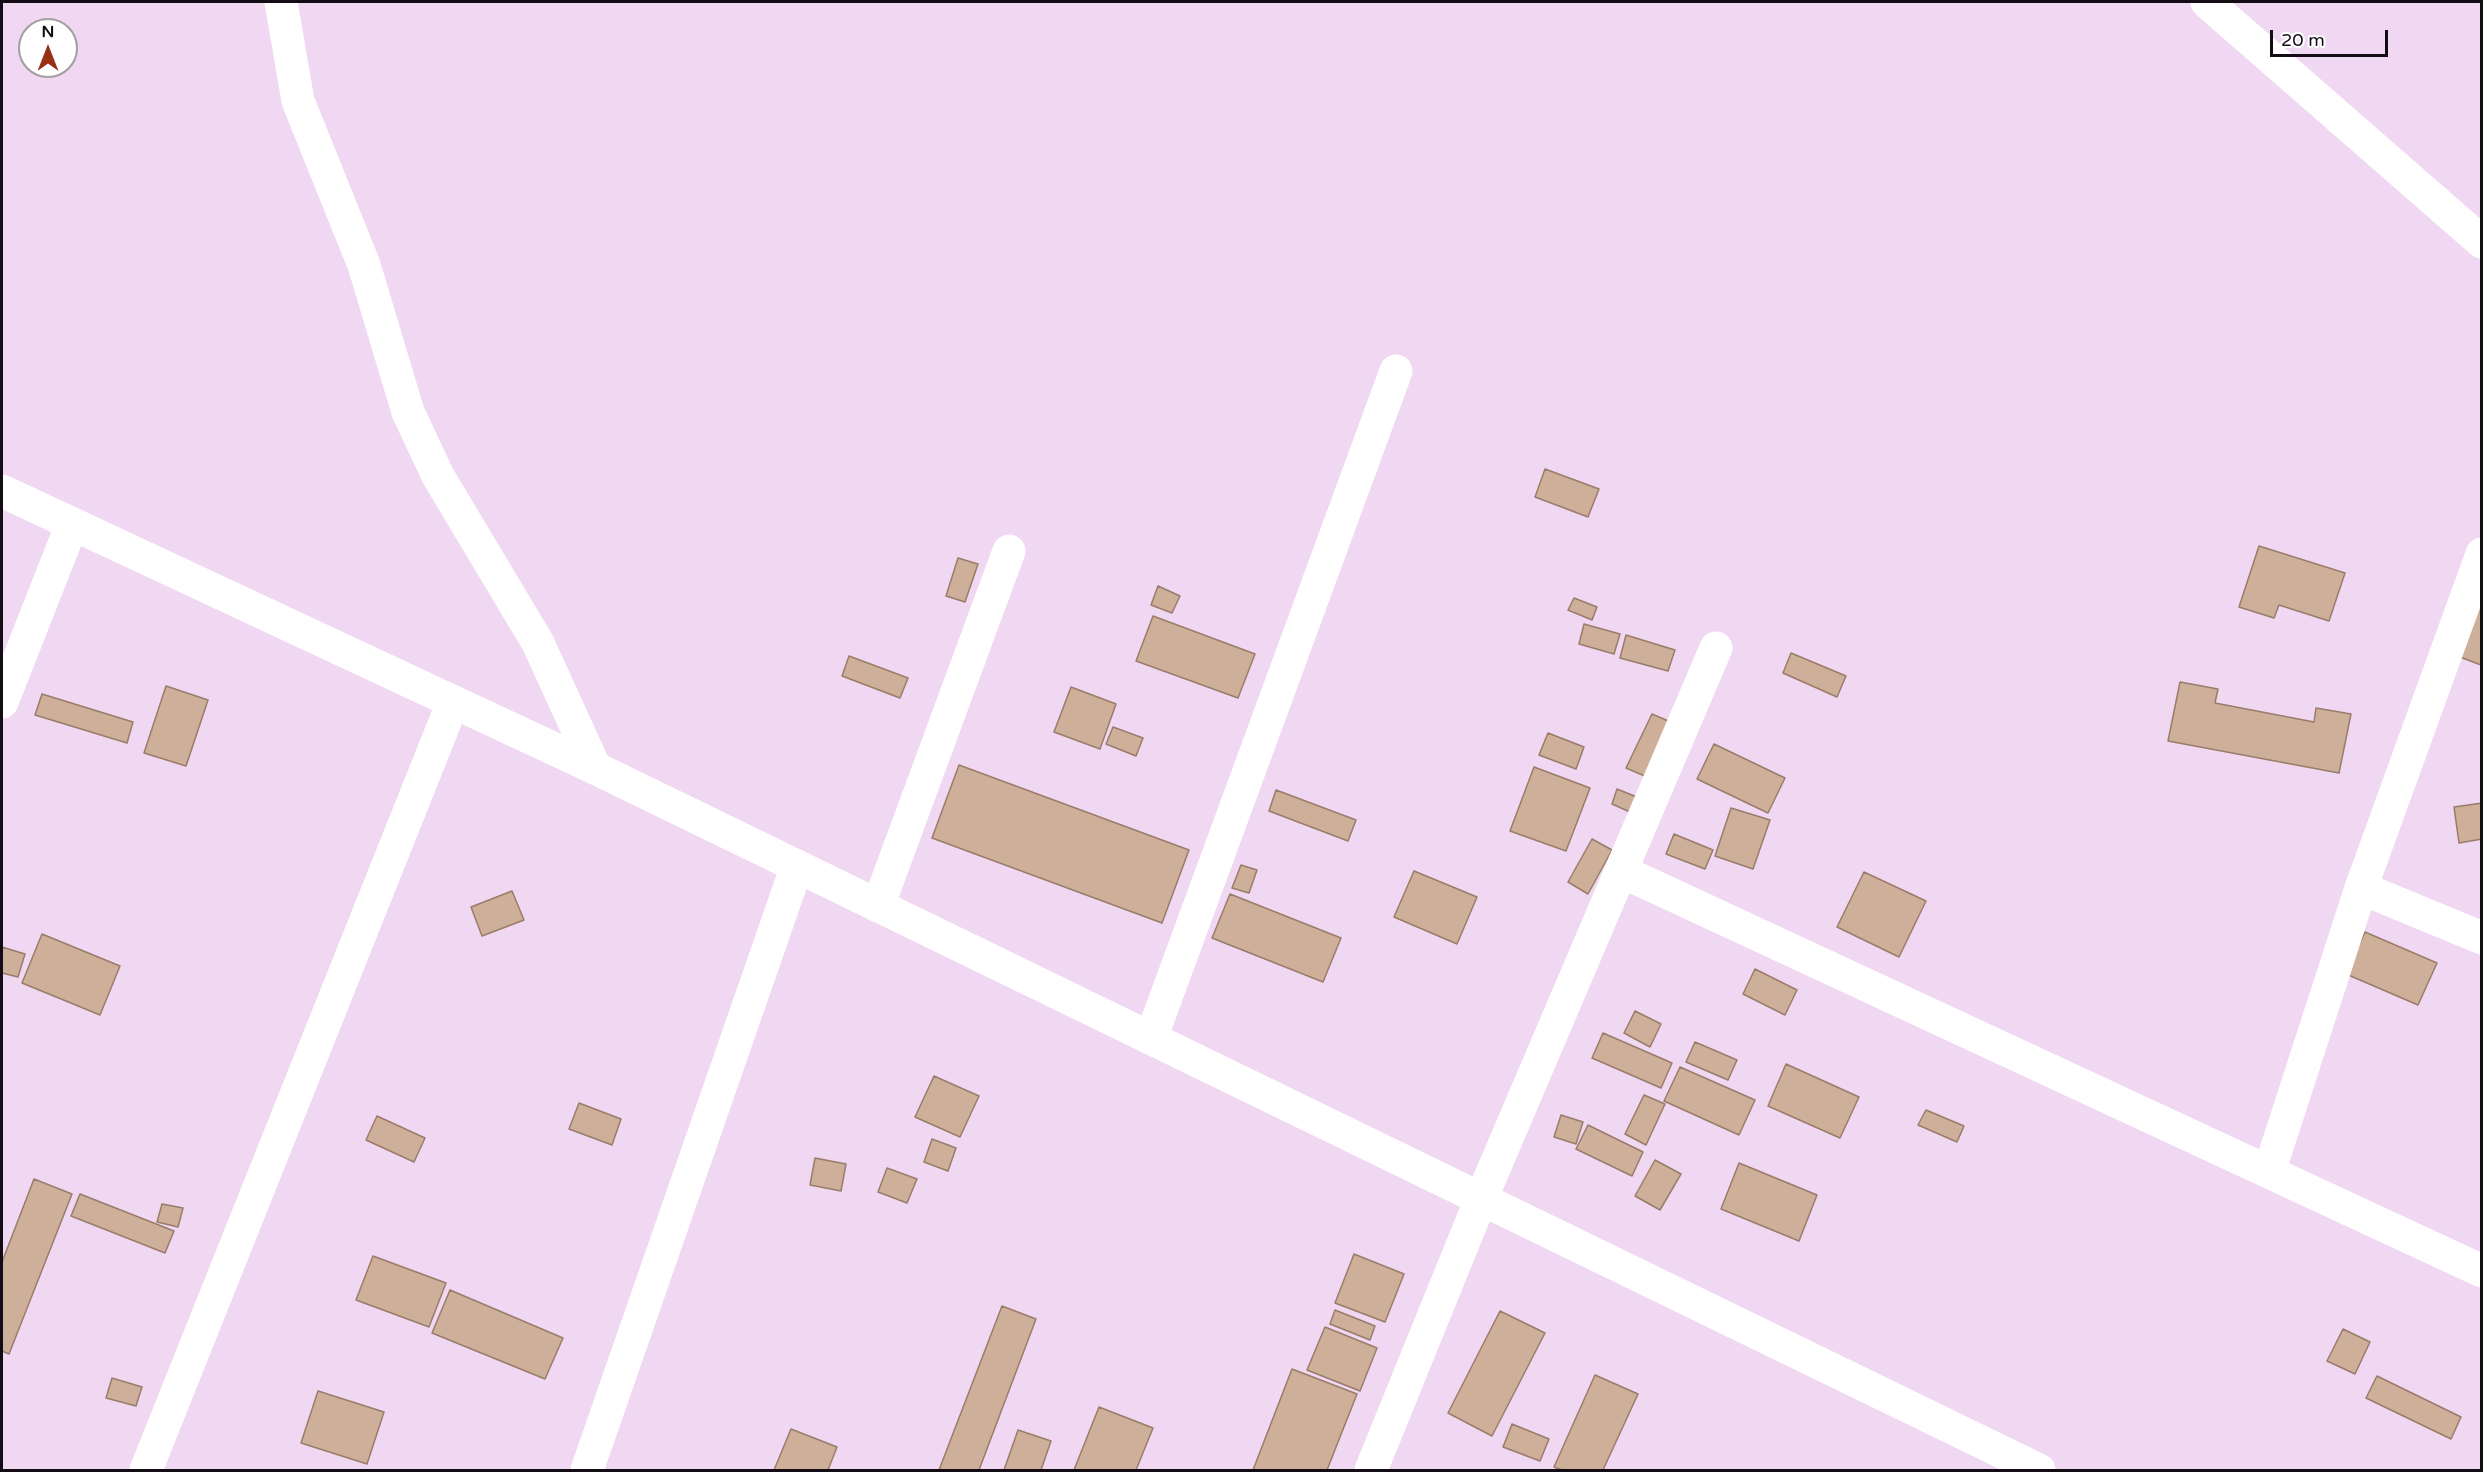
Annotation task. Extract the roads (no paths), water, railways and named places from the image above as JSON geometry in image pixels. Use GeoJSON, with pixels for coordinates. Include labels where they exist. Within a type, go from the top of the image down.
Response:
{"type":"FeatureCollection","features":[{"type":"Feature","properties":{"kind":"street"},"geometry":{"type":"LineString","coordinates":[[280,2],[298,101],[364,265],[408,412],[438,476],[486,560],[538,642],[596,768]]}},
{"type":"Feature","properties":{"kind":"street"},"geometry":{"type":"LineString","coordinates":[[2207,2],[2481,242]]}},
{"type":"Feature","properties":{"kind":"street"},"geometry":{"type":"LineString","coordinates":[[1150,1038],[1396,371]]}},
{"type":"Feature","properties":{"kind":"street"},"geometry":{"type":"LineString","coordinates":[[2,491],[596,768],[2040,1470]]}},
{"type":"Feature","properties":{"kind":"street"},"geometry":{"type":"LineString","coordinates":[[2,702],[72,524]]}},
{"type":"Feature","properties":{"kind":"street"},"geometry":{"type":"LineString","coordinates":[[878,906],[1009,551]]}},
{"type":"Feature","properties":{"kind":"street"},"geometry":{"type":"LineString","coordinates":[[2269,1172],[2361,888],[2481,554]]}},
{"type":"Feature","properties":{"kind":"street"},"geometry":{"type":"LineString","coordinates":[[1371,1470],[1481,1199],[1716,648]]}},
{"type":"Feature","properties":{"kind":"street"},"geometry":{"type":"LineString","coordinates":[[146,1470],[453,702]]}},
{"type":"Feature","properties":{"kind":"street"},"geometry":{"type":"LineString","coordinates":[[587,1470],[797,866]]}},
{"type":"Feature","properties":{"kind":"street"},"geometry":{"type":"LineString","coordinates":[[1621,871],[2481,1271]]}},
{"type":"Feature","properties":{"kind":"street"},"geometry":{"type":"LineString","coordinates":[[2361,888],[2481,938]]}}]}
